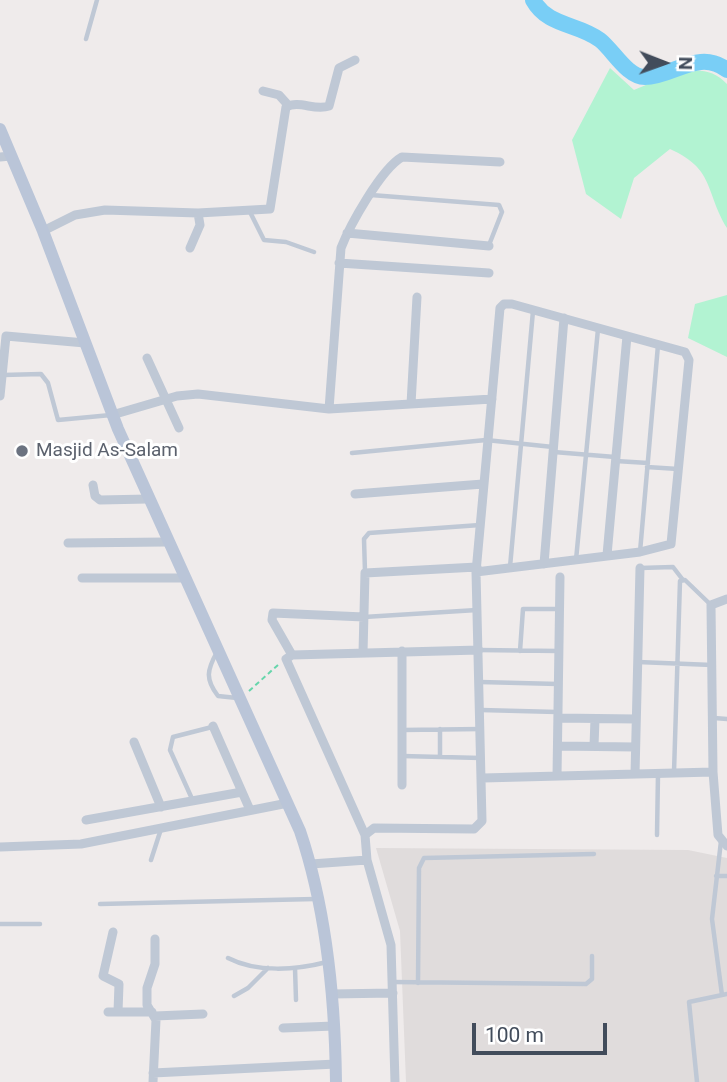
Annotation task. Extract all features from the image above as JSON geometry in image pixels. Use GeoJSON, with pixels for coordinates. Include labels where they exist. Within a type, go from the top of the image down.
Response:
{"type":"FeatureCollection","features":[{"type":"Feature","properties":{"kind":"main road"},"geometry":{"type":"LineString","coordinates":[[0,129],[5,157],[43,231],[112,415],[166,542],[288,803],[311,864],[319,898],[332,994],[336,1082]]}},
{"type":"Feature","properties":{"kind":"street"},"geometry":{"type":"LineString","coordinates":[[262,91],[279,95],[288,105],[321,109],[329,106],[339,68],[355,60]]}},
{"type":"Feature","properties":{"kind":"street"},"geometry":{"type":"LineString","coordinates":[[43,231],[75,215],[89,212],[267,211],[273,205],[285,110],[288,105]]}},
{"type":"Feature","properties":{"kind":"street"},"geometry":{"type":"LineString","coordinates":[[329,409],[339,263],[347,233],[371,195],[402,157],[500,162]]}},
{"type":"Feature","properties":{"kind":"street"},"geometry":{"type":"LineString","coordinates":[[190,248],[200,225],[198,213]]}},
{"type":"Feature","properties":{"kind":"street"},"geometry":{"type":"LineString","coordinates":[[347,233],[489,246]]}},
{"type":"Feature","properties":{"kind":"street"},"geometry":{"type":"LineString","coordinates":[[339,263],[489,273]]}},
{"type":"Feature","properties":{"kind":"street"},"geometry":{"type":"LineString","coordinates":[[411,404],[417,297]]}},
{"type":"Feature","properties":{"kind":"street"},"geometry":{"type":"LineString","coordinates":[[363,653],[365,573],[477,569],[510,568],[667,547],[673,539],[689,360],[685,352],[512,304],[500,308],[482,484],[477,569],[482,821],[474,829],[374,828],[365,835]]}},
{"type":"Feature","properties":{"kind":"street"},"geometry":{"type":"LineString","coordinates":[[544,564],[564,318]]}},
{"type":"Feature","properties":{"kind":"street"},"geometry":{"type":"LineString","coordinates":[[0,396],[3,336],[85,344]]}},
{"type":"Feature","properties":{"kind":"street"},"geometry":{"type":"LineString","coordinates":[[607,555],[627,336]]}},
{"type":"Feature","properties":{"kind":"street"},"geometry":{"type":"LineString","coordinates":[[147,358],[179,428]]}},
{"type":"Feature","properties":{"kind":"street"},"geometry":{"type":"LineString","coordinates":[[112,415],[167,399],[198,394],[329,409],[492,399]]}},
{"type":"Feature","properties":{"kind":"street"},"geometry":{"type":"LineString","coordinates":[[355,494],[482,484]]}},
{"type":"Feature","properties":{"kind":"street"},"geometry":{"type":"LineString","coordinates":[[93,485],[95,496],[100,500],[148,499]]}},
{"type":"Feature","properties":{"kind":"street"},"geometry":{"type":"LineString","coordinates":[[68,543],[166,542]]}},
{"type":"Feature","properties":{"kind":"street"},"geometry":{"type":"LineString","coordinates":[[635,774],[640,568]]}},
{"type":"Feature","properties":{"kind":"street"},"geometry":{"type":"LineString","coordinates":[[558,776],[560,577]]}},
{"type":"Feature","properties":{"kind":"street"},"geometry":{"type":"LineString","coordinates":[[82,578],[183,579]]}},
{"type":"Feature","properties":{"kind":"street"},"geometry":{"type":"LineString","coordinates":[[724,844],[713,772],[711,605],[727,599]]}},
{"type":"Feature","properties":{"kind":"street"},"geometry":{"type":"LineString","coordinates":[[292,655],[272,620],[273,613],[364,617]]}},
{"type":"Feature","properties":{"kind":"street"},"geometry":{"type":"LineString","coordinates":[[395,1082],[389,933],[367,860],[365,835],[286,659],[292,655],[479,650]]}},
{"type":"Feature","properties":{"kind":"street"},"geometry":{"type":"LineString","coordinates":[[402,651],[402,785]]}},
{"type":"Feature","properties":{"kind":"street"},"geometry":{"type":"LineString","coordinates":[[558,715],[636,719]]}},
{"type":"Feature","properties":{"kind":"street"},"geometry":{"type":"LineString","coordinates":[[594,746],[595,719]]}},
{"type":"Feature","properties":{"kind":"street"},"geometry":{"type":"LineString","coordinates":[[213,726],[250,810]]}},
{"type":"Feature","properties":{"kind":"street"},"geometry":{"type":"LineString","coordinates":[[134,742],[161,807]]}},
{"type":"Feature","properties":{"kind":"street"},"geometry":{"type":"LineString","coordinates":[[558,746],[635,747]]}},
{"type":"Feature","properties":{"kind":"street"},"geometry":{"type":"LineString","coordinates":[[483,778],[713,772]]}},
{"type":"Feature","properties":{"kind":"street"},"geometry":{"type":"LineString","coordinates":[[86,820],[242,792]]}},
{"type":"Feature","properties":{"kind":"street"},"geometry":{"type":"LineString","coordinates":[[0,847],[81,844],[288,803]]}},
{"type":"Feature","properties":{"kind":"street"},"geometry":{"type":"LineString","coordinates":[[311,864],[367,860]]}},
{"type":"Feature","properties":{"kind":"street"},"geometry":{"type":"LineString","coordinates":[[113,932],[103,976],[119,984],[113,1012],[202,1014]]}},
{"type":"Feature","properties":{"kind":"street"},"geometry":{"type":"LineString","coordinates":[[155,939],[155,964],[147,988],[147,1005],[154,1014],[153,1077],[336,1065]]}},
{"type":"Feature","properties":{"kind":"street"},"geometry":{"type":"LineString","coordinates":[[332,994],[393,993]]}},
{"type":"Feature","properties":{"kind":"street"},"geometry":{"type":"LineString","coordinates":[[283,1028],[334,1026]]}},
{"type":"Feature","properties":{"kind":"lane"},"geometry":{"type":"LineString","coordinates":[[86,39],[97,0]]}},
{"type":"Feature","properties":{"kind":"lane"},"geometry":{"type":"LineString","coordinates":[[371,195],[499,205],[502,212],[489,246]]}},
{"type":"Feature","properties":{"kind":"lane"},"geometry":{"type":"LineString","coordinates":[[250,212],[264,240],[286,242],[314,252]]}},
{"type":"Feature","properties":{"kind":"lane"},"geometry":{"type":"LineString","coordinates":[[510,568],[533,310]]}},
{"type":"Feature","properties":{"kind":"lane"},"geometry":{"type":"LineString","coordinates":[[576,560],[598,328]]}},
{"type":"Feature","properties":{"kind":"lane"},"geometry":{"type":"LineString","coordinates":[[640,552],[658,344]]}},
{"type":"Feature","properties":{"kind":"lane"},"geometry":{"type":"LineString","coordinates":[[1,375],[41,374],[48,383],[58,420],[112,415]]}},
{"type":"Feature","properties":{"kind":"lane"},"geometry":{"type":"LineString","coordinates":[[352,453],[486,440],[521,443],[679,469]]}},
{"type":"Feature","properties":{"kind":"lane"},"geometry":{"type":"LineString","coordinates":[[365,573],[364,539],[369,533],[480,525]]}},
{"type":"Feature","properties":{"kind":"lane"},"geometry":{"type":"LineString","coordinates":[[640,568],[673,567],[683,580],[711,605]]}},
{"type":"Feature","properties":{"kind":"lane"},"geometry":{"type":"LineString","coordinates":[[674,772],[679,585],[683,580]]}},
{"type":"Feature","properties":{"kind":"lane"},"geometry":{"type":"LineString","coordinates":[[520,651],[523,609],[559,609]]}},
{"type":"Feature","properties":{"kind":"lane"},"geometry":{"type":"LineString","coordinates":[[364,617],[478,610]]}},
{"type":"Feature","properties":{"kind":"lane"},"geometry":{"type":"LineString","coordinates":[[479,650],[559,651]]}},
{"type":"Feature","properties":{"kind":"lane"},"geometry":{"type":"LineString","coordinates":[[217,651],[208,669],[208,678],[218,696],[240,701]]}},
{"type":"Feature","properties":{"kind":"lane"},"geometry":{"type":"LineString","coordinates":[[637,662],[712,665]]}},
{"type":"Feature","properties":{"kind":"lane"},"geometry":{"type":"LineString","coordinates":[[480,682],[558,684]]}},
{"type":"Feature","properties":{"kind":"lane"},"geometry":{"type":"LineString","coordinates":[[481,710],[558,715]]}},
{"type":"Feature","properties":{"kind":"lane"},"geometry":{"type":"LineString","coordinates":[[713,718],[727,719]]}},
{"type":"Feature","properties":{"kind":"lane"},"geometry":{"type":"LineString","coordinates":[[193,801],[170,750],[171,742],[173,737],[213,726]]}},
{"type":"Feature","properties":{"kind":"lane"},"geometry":{"type":"LineString","coordinates":[[440,729],[440,757]]}},
{"type":"Feature","properties":{"kind":"lane"},"geometry":{"type":"LineString","coordinates":[[401,730],[481,729]]}},
{"type":"Feature","properties":{"kind":"lane"},"geometry":{"type":"LineString","coordinates":[[402,756],[482,758]]}},
{"type":"Feature","properties":{"kind":"lane"},"geometry":{"type":"LineString","coordinates":[[657,835],[658,774]]}},
{"type":"Feature","properties":{"kind":"lane"},"geometry":{"type":"LineString","coordinates":[[151,860],[161,828]]}},
{"type":"Feature","properties":{"kind":"lane"},"geometry":{"type":"LineString","coordinates":[[697,1082],[689,1002],[724,995],[712,919],[716,876],[724,844]]}},
{"type":"Feature","properties":{"kind":"lane"},"geometry":{"type":"LineString","coordinates":[[418,983],[419,868],[424,858],[594,854]]}},
{"type":"Feature","properties":{"kind":"lane"},"geometry":{"type":"LineString","coordinates":[[716,876],[727,876]]}},
{"type":"Feature","properties":{"kind":"lane"},"geometry":{"type":"LineString","coordinates":[[100,904],[319,898]]}},
{"type":"Feature","properties":{"kind":"lane"},"geometry":{"type":"LineString","coordinates":[[0,924],[40,923]]}},
{"type":"Feature","properties":{"kind":"lane"},"geometry":{"type":"LineString","coordinates":[[393,982],[586,984],[592,979],[592,956]]}},
{"type":"Feature","properties":{"kind":"lane"},"geometry":{"type":"LineString","coordinates":[[228,958],[245,966],[268,967],[296,968],[328,962]]}},
{"type":"Feature","properties":{"kind":"lane"},"geometry":{"type":"LineString","coordinates":[[234,996],[248,988],[268,967]]}},
{"type":"Feature","properties":{"kind":"lane"},"geometry":{"type":"LineString","coordinates":[[296,968],[296,1000]]}},
{"type":"Feature","properties":{"kind":"path"},"geometry":{"type":"LineString","coordinates":[[240,701],[271,669]]}},
{"type":"Feature","properties":{"kind":"shaded area"},"geometry":{"type":"Polygon","coordinates":[[[376,848],[688,850],[727,858],[727,1082],[406,1082],[400,931],[376,848]]]}},
{"type":"Feature","properties":{"kind":"green space"},"geometry":{"type":"Polygon","coordinates":[[[610,68],[634,90],[670,75],[694,70],[706,71],[727,84],[727,228],[702,173],[695,165],[670,149],[634,178],[621,219],[586,194],[572,140],[610,68]]]}},
{"type":"Feature","properties":{"kind":"green space"},"geometry":{"type":"Polygon","coordinates":[[[727,295],[727,357],[688,338],[695,304],[727,295]]]}},
{"type":"Feature","properties":{"kind":"waterway"},"geometry":{"type":"LineString","coordinates":[[533,0],[539,9],[555,20],[600,40],[626,68],[638,76],[655,76],[686,65],[706,62],[727,70]]}},
{"type":"Feature","properties":{"kind":"place","name":"Masjid As-Salam"},"geometry":{"type":"Point","coordinates":[22,451]}}]}
